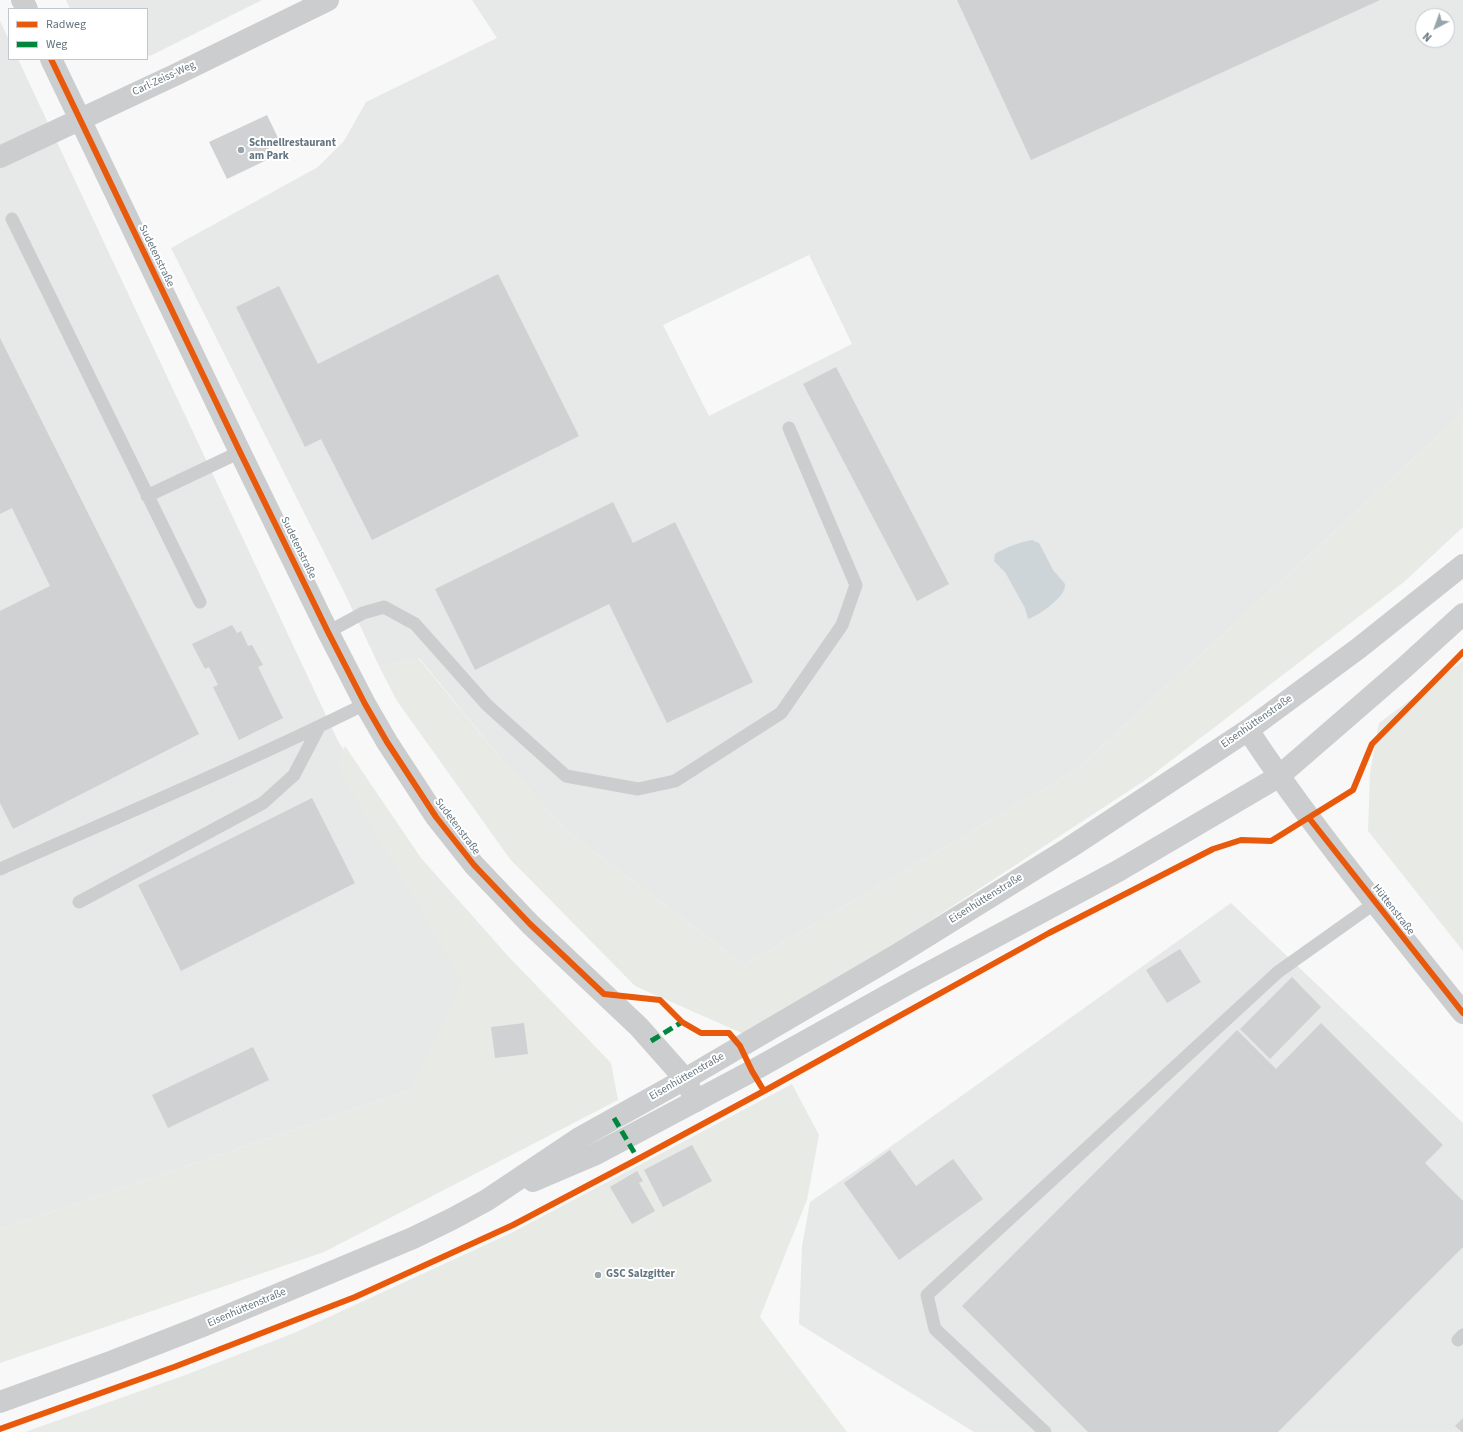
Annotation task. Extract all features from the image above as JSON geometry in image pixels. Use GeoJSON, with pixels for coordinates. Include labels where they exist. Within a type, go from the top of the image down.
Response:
{"type":"FeatureCollection","features":[{"type":"Feature","properties":{"kind":"street","name":"Carl-Zeiss-Weg"},"geometry":{"type":"LineString","coordinates":[[0,157],[177,74],[328,0]]}},
{"type":"Feature","properties":{"kind":"street","name":"Sudetenstraße"},"geometry":{"type":"LineString","coordinates":[[50,60],[328,632],[366,704],[410,779],[436,816],[474,865],[530,924],[639,1027],[684,1079],[696,1100]]}},
{"type":"Feature","properties":{"kind":"street","name":"Eisenhüttenstraße"},"geometry":{"type":"LineString","coordinates":[[0,1402],[113,1361],[221,1318],[413,1238],[487,1200],[581,1137],[895,956],[1069,848],[1248,730],[1359,648],[1463,565]]}},
{"type":"Feature","properties":{"kind":"street","name":"Eisenhüttenstraße"},"geometry":{"type":"LineString","coordinates":[[487,1200],[594,1155],[752,1071],[913,981],[1118,871],[1278,777],[1463,614]]}},
{"type":"Feature","properties":{"kind":"street","name":"Hüttenstraße"},"geometry":{"type":"LineString","coordinates":[[1248,730],[1278,777],[1329,845],[1463,1013]]}},
{"type":"Feature","properties":{"kind":"lane"},"geometry":{"type":"LineString","coordinates":[[12,219],[200,602]]}},
{"type":"Feature","properties":{"kind":"lane"},"geometry":{"type":"LineString","coordinates":[[328,632],[362,613],[384,607],[415,624],[487,705],[566,776],[638,789],[675,781],[781,713],[842,625],[856,585],[789,428]]}},
{"type":"Feature","properties":{"kind":"lane"},"geometry":{"type":"LineString","coordinates":[[147,496],[240,452]]}},
{"type":"Feature","properties":{"kind":"lane"},"geometry":{"type":"LineString","coordinates":[[0,869],[319,727],[366,704]]}},
{"type":"Feature","properties":{"kind":"lane"},"geometry":{"type":"LineString","coordinates":[[79,902],[263,803],[294,775],[319,727]]}},
{"type":"Feature","properties":{"kind":"lane"},"geometry":{"type":"LineString","coordinates":[[1045,1432],[935,1329],[927,1295],[1278,972],[1375,903]]}},
{"type":"Feature","properties":{"kind":"shaded area"},"geometry":{"type":"Polygon","coordinates":[[[66,0],[262,0],[148,56],[148,8],[70,8],[66,0]]]}},
{"type":"Feature","properties":{"kind":"shaded area"},"geometry":{"type":"Polygon","coordinates":[[[472,0],[1463,0],[1463,413],[1076,770],[744,965],[565,829],[504,762],[419,658],[379,666],[347,598],[171,248],[318,167],[344,141],[366,102],[497,38],[472,0]],[[809,255],[663,325],[709,416],[852,344],[809,255]]]}},
{"type":"Feature","properties":{"kind":"shaded area"},"geometry":{"type":"Polygon","coordinates":[[[0,21],[8,38],[8,60],[18,60],[338,741],[416,859],[501,959],[408,1091],[0,1229],[0,21]]]}},
{"type":"Feature","properties":{"kind":"shaded area"},"geometry":{"type":"Polygon","coordinates":[[[1463,413],[1463,527],[1404,582],[1147,779],[826,989],[744,1034],[635,986],[510,859],[397,701],[379,666],[418,658],[504,762],[565,829],[744,965],[1076,770],[1463,413]]]}},
{"type":"Feature","properties":{"kind":"shaded area"},"geometry":{"type":"Polygon","coordinates":[[[1032,540],[1039,543],[1053,570],[1065,586],[1062,594],[1053,603],[1043,611],[1028,619],[1025,608],[1005,572],[994,561],[995,554],[999,551],[1013,545],[1032,540]]]}},
{"type":"Feature","properties":{"kind":"shaded area"},"geometry":{"type":"Polygon","coordinates":[[[1463,661],[1463,951],[1368,831],[1370,773],[1379,723],[1463,661]]]}},
{"type":"Feature","properties":{"kind":"shaded area"},"geometry":{"type":"Polygon","coordinates":[[[345,746],[421,858],[508,956],[611,1063],[618,1100],[324,1252],[0,1363],[0,1229],[408,1091],[462,982],[337,768],[345,746]]]}},
{"type":"Feature","properties":{"kind":"shaded area"},"geometry":{"type":"Polygon","coordinates":[[[1231,903],[1463,1123],[1463,1432],[974,1432],[799,1324],[802,1246],[810,1202],[890,1147],[1231,903]]]}},
{"type":"Feature","properties":{"kind":"shaded area","name":"GSC Salzgitter"},"geometry":{"type":"Polygon","coordinates":[[[792,1084],[819,1135],[807,1200],[760,1317],[847,1432],[25,1432],[188,1374],[294,1333],[511,1233],[792,1084]]]}},
{"type":"Feature","properties":{"kind":"building"},"geometry":{"type":"Polygon","coordinates":[[[957,0],[1380,0],[1031,160],[957,0]]]}},
{"type":"Feature","properties":{"kind":"building","name":"Schnellrestaurant am Park"},"geometry":{"type":"Polygon","coordinates":[[[267,115],[280,142],[268,147],[273,157],[227,179],[209,142],[267,115]]]}},
{"type":"Feature","properties":{"kind":"building"},"geometry":{"type":"Polygon","coordinates":[[[498,274],[579,436],[372,540],[321,439],[305,447],[236,307],[279,286],[318,364],[498,274]]]}},
{"type":"Feature","properties":{"kind":"building"},"geometry":{"type":"Polygon","coordinates":[[[0,338],[199,734],[13,829],[0,803],[0,611],[50,586],[12,508],[0,514],[0,338]]]}},
{"type":"Feature","properties":{"kind":"building"},"geometry":{"type":"Polygon","coordinates":[[[836,367],[949,584],[917,601],[803,384],[836,367]]]}},
{"type":"Feature","properties":{"kind":"building"},"geometry":{"type":"Polygon","coordinates":[[[613,502],[633,543],[675,522],[753,682],[667,723],[609,604],[475,670],[435,589],[613,502]]]}},
{"type":"Feature","properties":{"kind":"building"},"geometry":{"type":"Polygon","coordinates":[[[232,625],[237,633],[241,631],[248,646],[252,645],[263,665],[258,667],[283,718],[239,740],[213,687],[218,685],[209,667],[205,669],[192,644],[232,625]]]}},
{"type":"Feature","properties":{"kind":"building"},"geometry":{"type":"Polygon","coordinates":[[[312,798],[355,883],[181,971],[138,885],[312,798]]]}},
{"type":"Feature","properties":{"kind":"building"},"geometry":{"type":"Polygon","coordinates":[[[1180,949],[1201,982],[1167,1003],[1146,970],[1180,949]]]}},
{"type":"Feature","properties":{"kind":"building"},"geometry":{"type":"Polygon","coordinates":[[[1292,977],[1321,1007],[1270,1059],[1240,1029],[1292,977]]]}},
{"type":"Feature","properties":{"kind":"building"},"geometry":{"type":"Polygon","coordinates":[[[524,1023],[528,1054],[495,1058],[491,1027],[524,1023]]]}},
{"type":"Feature","properties":{"kind":"building"},"geometry":{"type":"Polygon","coordinates":[[[1321,1023],[1443,1145],[1425,1163],[1463,1201],[1463,1247],[1278,1432],[1088,1432],[962,1306],[1237,1030],[1276,1069],[1321,1023]]]}},
{"type":"Feature","properties":{"kind":"building"},"geometry":{"type":"Polygon","coordinates":[[[253,1047],[269,1080],[168,1128],[152,1095],[253,1047]]]}},
{"type":"Feature","properties":{"kind":"building"},"geometry":{"type":"Polygon","coordinates":[[[692,1145],[712,1181],[663,1207],[644,1170],[692,1145]]]}},
{"type":"Feature","properties":{"kind":"building"},"geometry":{"type":"Polygon","coordinates":[[[890,1150],[916,1186],[953,1159],[983,1199],[899,1260],[844,1183],[890,1150]]]}},
{"type":"Feature","properties":{"kind":"building"},"geometry":{"type":"Polygon","coordinates":[[[637,1171],[643,1181],[639,1183],[655,1211],[632,1224],[610,1187],[637,1171]]]}},
{"type":"Feature","properties":{"kind":"building"},"geometry":{"type":"Polygon","coordinates":[[[1463,1418],[1463,1432],[1462,1432],[1455,1426],[1463,1418]]]}},
{"type":"Feature","properties":{"kind":"marked path"},"geometry":{"type":"LineString","coordinates":[[651,1041],[682,1022]]}},
{"type":"Feature","properties":{"kind":"marked path"},"geometry":{"type":"LineString","coordinates":[[614,1118],[638,1159]]}},
{"type":"Feature","properties":{"kind":"cycle path"},"geometry":{"type":"LineString","coordinates":[[51,60],[328,632],[365,704],[387,742],[436,817],[474,865],[530,924],[604,994],[660,1000],[682,1022],[701,1033],[729,1033],[740,1046],[764,1091]]}},
{"type":"Feature","properties":{"kind":"cycle path"},"geometry":{"type":"LineString","coordinates":[[0,1429],[174,1367],[355,1297],[513,1225],[764,1091],[1049,933],[1213,849],[1241,840],[1271,841],[1353,790],[1372,744],[1463,652]]}},
{"type":"Feature","properties":{"kind":"cycle path"},"geometry":{"type":"LineString","coordinates":[[1309,818],[1463,1013]]}},
{"type":"Feature","properties":{"kind":"place","name":"Schnellrestaurant am Park"},"geometry":{"type":"Point","coordinates":[241,150]}},
{"type":"Feature","properties":{"kind":"place","name":"GSC Salzgitter"},"geometry":{"type":"Point","coordinates":[598,1275]}}]}
